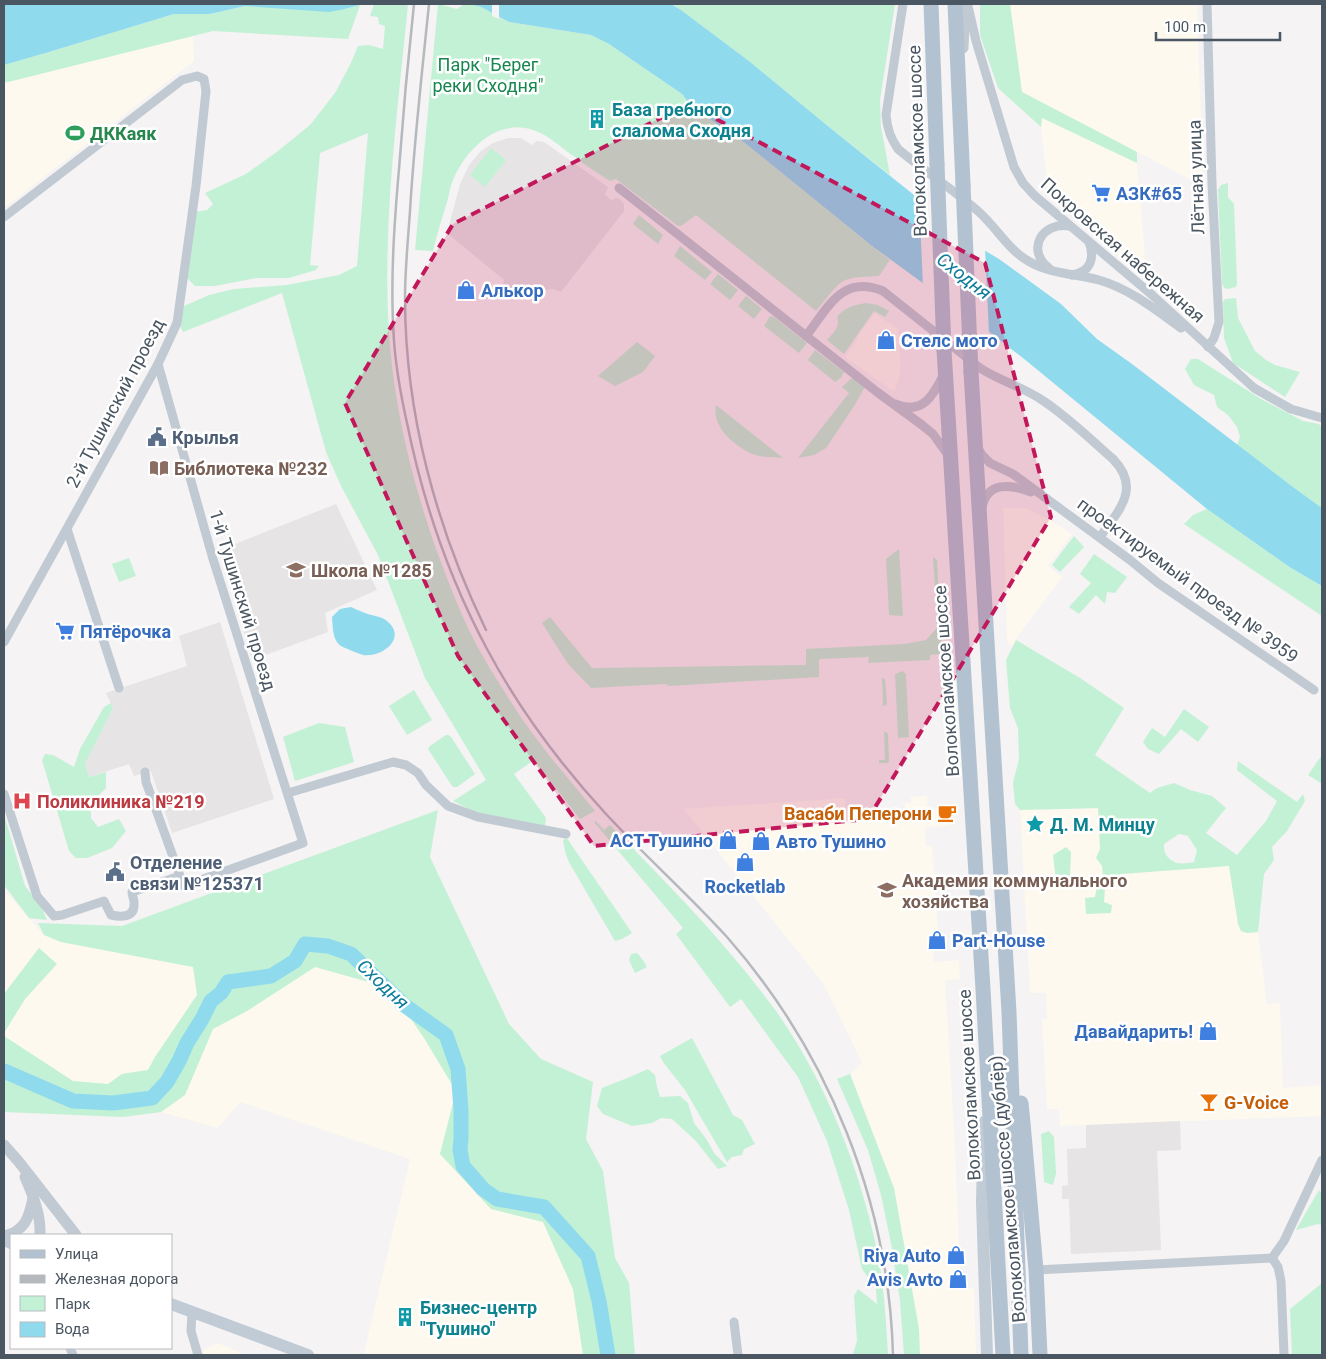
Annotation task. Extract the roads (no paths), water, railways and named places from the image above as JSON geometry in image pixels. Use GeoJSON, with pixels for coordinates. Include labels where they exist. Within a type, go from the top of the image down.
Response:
{"type":"FeatureCollection","features":[{"type":"Feature","properties":{"kind":"main road","name":"Волоколамское шоссе"},"geometry":{"type":"LineString","coordinates":[[930,4],[945,371],[1003,1355]]}},
{"type":"Feature","properties":{"kind":"main road"},"geometry":{"type":"LineString","coordinates":[[955,4],[971,372],[1009,1020],[1021,1355]]}},
{"type":"Feature","properties":{"kind":"main road","name":"Волоколамское шоссе (дублёр)"},"geometry":{"type":"LineString","coordinates":[[1009,1020],[1023,1123],[1036,1270],[1040,1355]]}},
{"type":"Feature","properties":{"kind":"main road","name":"Волоколамское шоссе (дублёр)"},"geometry":{"type":"LineString","coordinates":[[987,1067],[982,1194],[987,1355]]}},
{"type":"Feature","properties":{"kind":"main road"},"geometry":{"type":"LineString","coordinates":[[172,1304],[308,1355]]}},
{"type":"Feature","properties":{"kind":"street","name":"Покровская набережная"},"geometry":{"type":"LineString","coordinates":[[903,4],[886,115],[886,125],[892,142],[904,154],[979,212],[1004,242],[1021,257],[1032,264],[1051,270],[1099,280],[1113,285],[1140,299],[1208,347]]}},
{"type":"Feature","properties":{"kind":"street","name":"Покровская набережная"},"geometry":{"type":"LineString","coordinates":[[966,4],[1014,167],[1023,183],[1035,196],[1151,294],[1254,388],[1291,409],[1322,418]]}},
{"type":"Feature","properties":{"kind":"street"},"geometry":{"type":"LineString","coordinates":[[959,102],[966,4]]}},
{"type":"Feature","properties":{"kind":"street","name":"Лётная улица"},"geometry":{"type":"LineString","coordinates":[[1207,4],[1212,184],[1219,322],[1214,338],[1208,347]]}},
{"type":"Feature","properties":{"kind":"street","name":"2-й Тушинский проезд"},"geometry":{"type":"LineString","coordinates":[[4,217],[182,80],[197,76],[204,79],[206,91],[196,186],[177,323],[158,364],[4,642]]}},
{"type":"Feature","properties":{"kind":"street"},"geometry":{"type":"LineString","coordinates":[[618,188],[933,434],[951,459]]}},
{"type":"Feature","properties":{"kind":"street"},"geometry":{"type":"LineString","coordinates":[[1051,270],[1041,260],[1038,248],[1041,236],[1048,229],[1058,225],[1071,226]]}},
{"type":"Feature","properties":{"kind":"street"},"geometry":{"type":"LineString","coordinates":[[1072,275],[1082,272],[1090,263],[1093,257],[1089,242]]}},
{"type":"Feature","properties":{"kind":"street"},"geometry":{"type":"LineString","coordinates":[[806,336],[840,293],[856,286],[865,285],[883,291],[980,368],[994,377],[1029,392],[1042,400],[1121,467],[1125,475],[1127,490],[1124,503],[1100,537]]}},
{"type":"Feature","properties":{"kind":"street","name":"1-й Тушинский проезд"},"geometry":{"type":"LineString","coordinates":[[158,364],[248,674],[303,844],[184,886],[180,876]]}},
{"type":"Feature","properties":{"kind":"street"},"geometry":{"type":"LineString","coordinates":[[887,399],[900,405],[921,404],[934,394],[945,371]]}},
{"type":"Feature","properties":{"kind":"street","name":"проектируемый проезд № 3959"},"geometry":{"type":"LineString","coordinates":[[975,443],[982,455],[990,463],[1012,474],[1100,537],[1158,583],[1314,690]]}},
{"type":"Feature","properties":{"kind":"street","name":"проектируемый проезд № 3959"},"geometry":{"type":"LineString","coordinates":[[980,519],[983,502],[995,488],[1001,486],[1019,487],[1043,496]]}},
{"type":"Feature","properties":{"kind":"street"},"geometry":{"type":"LineString","coordinates":[[67,529],[119,688]]}},
{"type":"Feature","properties":{"kind":"street"},"geometry":{"type":"LineString","coordinates":[[288,793],[393,762],[406,765],[418,773],[426,785],[448,806],[478,817],[566,834]]}},
{"type":"Feature","properties":{"kind":"street"},"geometry":{"type":"LineString","coordinates":[[4,794],[37,896],[54,916],[104,901],[111,916],[122,918],[131,913],[134,906],[132,892],[180,876],[146,782],[145,772]]}},
{"type":"Feature","properties":{"kind":"street"},"geometry":{"type":"LineString","coordinates":[[4,1145],[75,1234]]}},
{"type":"Feature","properties":{"kind":"street"},"geometry":{"type":"LineString","coordinates":[[1272,1258],[1284,1241],[1322,1160]]}},
{"type":"Feature","properties":{"kind":"street"},"geometry":{"type":"LineString","coordinates":[[18,1162],[34,1196],[40,1234]]}},
{"type":"Feature","properties":{"kind":"street"},"geometry":{"type":"LineString","coordinates":[[4,1236],[21,1228],[30,1213],[34,1196]]}},
{"type":"Feature","properties":{"kind":"street"},"geometry":{"type":"LineString","coordinates":[[1036,1270],[1272,1258]]}},
{"type":"Feature","properties":{"kind":"street"},"geometry":{"type":"LineString","coordinates":[[1272,1258],[1278,1267],[1281,1281],[1284,1355]]}},
{"type":"Feature","properties":{"kind":"street"},"geometry":{"type":"LineString","coordinates":[[192,1312],[191,1331],[198,1355]]}},
{"type":"Feature","properties":{"kind":"street"},"geometry":{"type":"LineString","coordinates":[[734,1322],[738,1355]]}},
{"type":"Feature","properties":{"kind":"water"},"geometry":{"type":"Polygon","coordinates":[[[4,4],[363,4],[329,12],[245,6],[210,14],[174,14],[4,65],[4,4]]]}},
{"type":"Feature","properties":{"kind":"water"},"geometry":{"type":"Polygon","coordinates":[[[469,4],[671,4],[681,10],[749,61],[979,247],[999,259],[1061,304],[1097,339],[1322,508],[1322,586],[1291,568],[1207,509],[1023,358],[872,246],[745,143],[692,107],[682,94],[609,44],[591,35],[509,22],[481,7],[469,4]]]}},
{"type":"Feature","properties":{"kind":"water"},"geometry":{"type":"Polygon","coordinates":[[[351,607],[382,618],[393,627],[395,634],[390,646],[378,653],[363,655],[338,643],[334,633],[332,617],[340,609],[351,607]]]}},
{"type":"Feature","properties":{"kind":"waterway","name":"Сходня"},"geometry":{"type":"LineString","coordinates":[[4,1071],[73,1101],[113,1103],[152,1098],[167,1082],[211,1001],[221,993],[228,982],[271,976],[295,961],[305,944],[328,946],[351,954],[404,1005],[446,1035],[458,1069],[461,1110],[460,1150],[463,1166],[483,1189],[497,1199],[544,1207],[588,1256],[599,1301],[608,1355]]}},
{"type":"Feature","properties":{"kind":"railway"},"geometry":{"type":"LineString","coordinates":[[414,4],[393,255],[393,320],[399,382],[413,452],[429,511],[449,567],[473,622],[499,671],[541,735],[572,776],[606,814],[727,937],[763,982],[795,1029],[823,1079],[846,1132],[865,1186],[880,1241],[889,1298],[893,1355]]}},
{"type":"Feature","properties":{"kind":"railway"},"geometry":{"type":"LineString","coordinates":[[429,4],[416,133],[407,254],[406,341],[417,426],[438,510],[452,551],[486,630]]}},
{"type":"Feature","properties":{"kind":"place","name":"База гребного слалома Сходня"},"geometry":{"type":"Point","coordinates":[597,119]}},
{"type":"Feature","properties":{"kind":"place","name":"ДККаяк"},"geometry":{"type":"Point","coordinates":[75,133]}},
{"type":"Feature","properties":{"kind":"place","name":"АЗК#65"},"geometry":{"type":"Point","coordinates":[1101,193]}},
{"type":"Feature","properties":{"kind":"place","name":"Алькор"},"geometry":{"type":"Point","coordinates":[466,290]}},
{"type":"Feature","properties":{"kind":"place","name":"Стелс мото"},"geometry":{"type":"Point","coordinates":[886,340]}},
{"type":"Feature","properties":{"kind":"place","name":"Крылья"},"geometry":{"type":"Point","coordinates":[157,437]}},
{"type":"Feature","properties":{"kind":"place","name":"Библиотека №232"},"geometry":{"type":"Point","coordinates":[159,468]}},
{"type":"Feature","properties":{"kind":"place","name":"Школа №1285"},"geometry":{"type":"Point","coordinates":[296,570]}},
{"type":"Feature","properties":{"kind":"place","name":"Пятёрочка"},"geometry":{"type":"Point","coordinates":[65,631]}},
{"type":"Feature","properties":{"kind":"place","name":"Поликлиника №219"},"geometry":{"type":"Point","coordinates":[22,801]}},
{"type":"Feature","properties":{"kind":"place","name":"Васаби Пеперони"},"geometry":{"type":"Point","coordinates":[947,813]}},
{"type":"Feature","properties":{"kind":"place","name":"Д. М. Минцу"},"geometry":{"type":"Point","coordinates":[1035,824]}},
{"type":"Feature","properties":{"kind":"place","name":"АСТ Тушино"},"geometry":{"type":"Point","coordinates":[728,840]}},
{"type":"Feature","properties":{"kind":"place","name":"Авто Тушино"},"geometry":{"type":"Point","coordinates":[761,841]}},
{"type":"Feature","properties":{"kind":"place","name":"Rocketlab"},"geometry":{"type":"Point","coordinates":[745,862]}},
{"type":"Feature","properties":{"kind":"place","name":"Отделение связи №125371"},"geometry":{"type":"Point","coordinates":[115,872]}},
{"type":"Feature","properties":{"kind":"place","name":"Академия коммунального хозяйства"},"geometry":{"type":"Point","coordinates":[887,890]}},
{"type":"Feature","properties":{"kind":"place","name":"Part-House"},"geometry":{"type":"Point","coordinates":[937,940]}},
{"type":"Feature","properties":{"kind":"place","name":"Давайдарить!"},"geometry":{"type":"Point","coordinates":[1208,1031]}},
{"type":"Feature","properties":{"kind":"place","name":"G-Voice"},"geometry":{"type":"Point","coordinates":[1209,1102]}},
{"type":"Feature","properties":{"kind":"place","name":"Riya Auto"},"geometry":{"type":"Point","coordinates":[956,1255]}},
{"type":"Feature","properties":{"kind":"place","name":"Avis Avto"},"geometry":{"type":"Point","coordinates":[958,1279]}},
{"type":"Feature","properties":{"kind":"place","name":"Бизнес-центр \"Тушино\""},"geometry":{"type":"Point","coordinates":[405,1317]}},
{"type":"Feature","properties":{"kind":"park label","name":"Парк \"Берег реки Сходня\""},"geometry":{"type":"Point","coordinates":[488,74]}}]}
